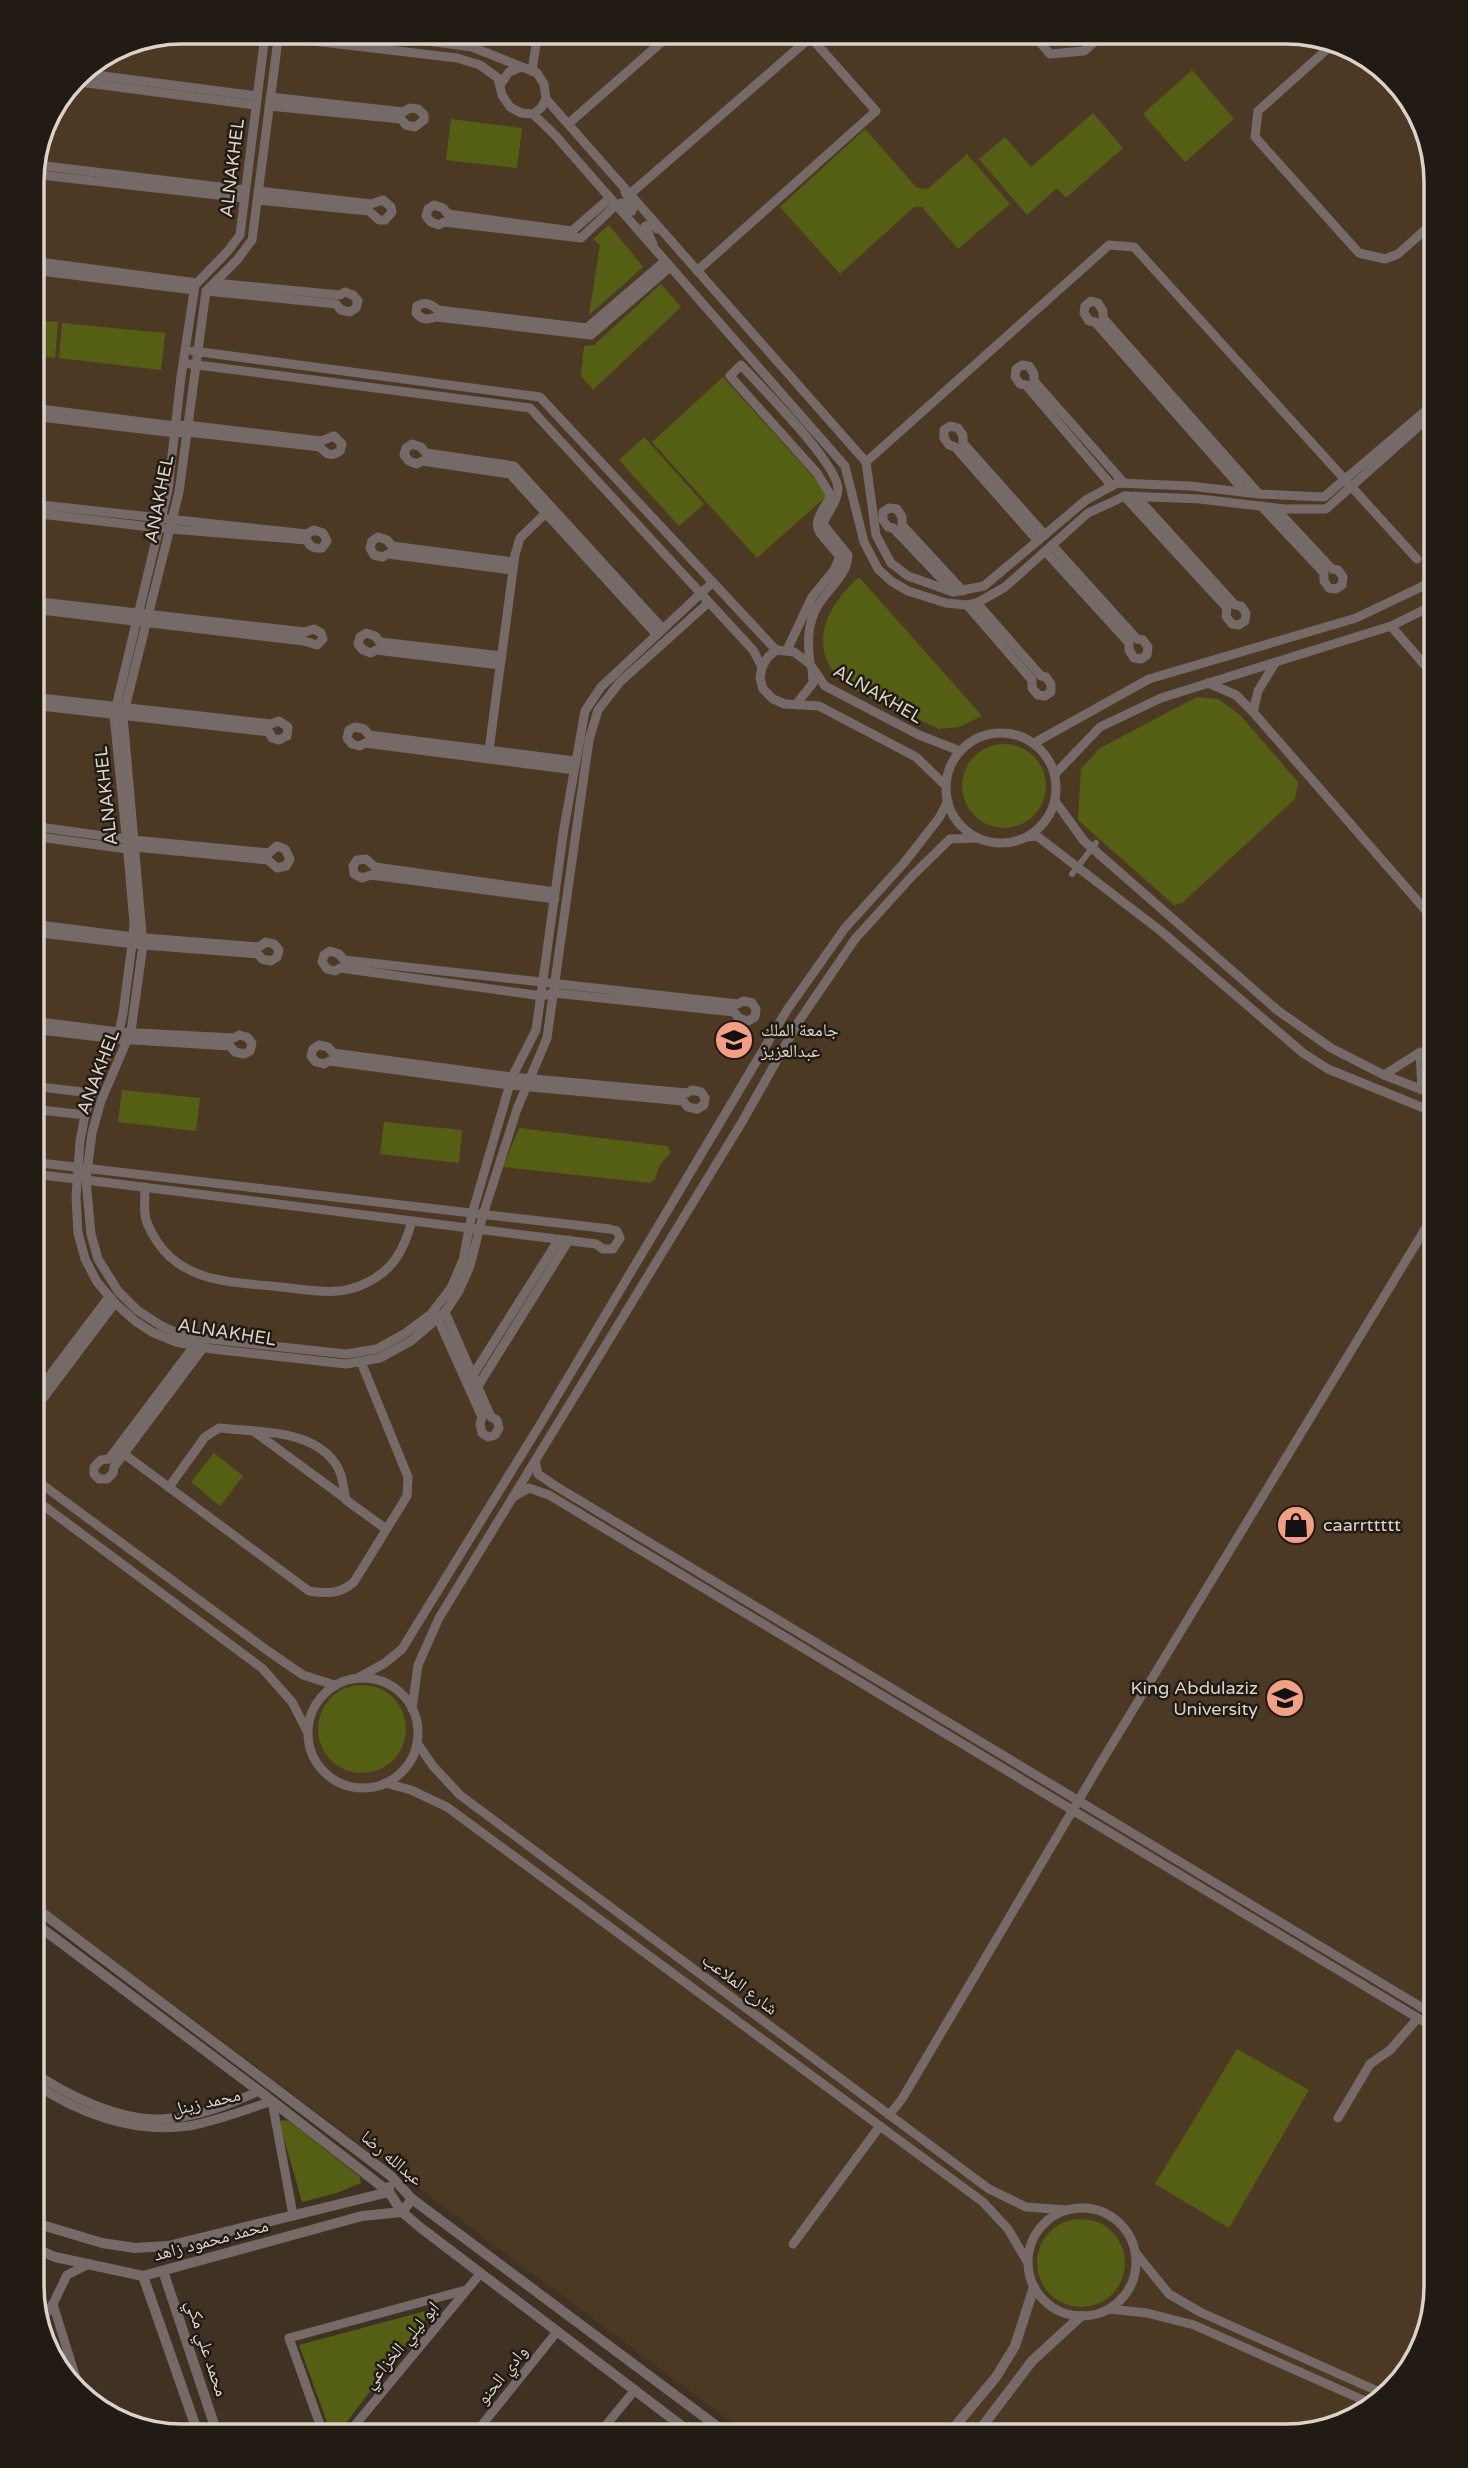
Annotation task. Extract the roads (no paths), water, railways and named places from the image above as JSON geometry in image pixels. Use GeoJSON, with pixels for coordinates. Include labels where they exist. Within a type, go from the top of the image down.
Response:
{"type":"FeatureCollection","features":[{"type":"Feature","properties":{"kind":"street","name":"ALNAKHEL"},"geometry":{"type":"LineString","coordinates":[[264,44],[240,235],[196,287],[185,350],[168,490],[142,618],[119,711],[134,923],[138,941],[118,1036],[91,1093],[85,1115],[78,1233],[85,1259],[97,1282],[112,1300],[152,1332],[176,1342],[198,1347],[346,1364],[380,1358],[411,1341],[441,1315],[464,1278],[475,1229],[483,1215],[527,1081],[547,1038],[589,740],[598,710],[620,682],[708,603]]}},
{"type":"Feature","properties":{"kind":"street"},"geometry":{"type":"LineString","coordinates":[[206,291],[237,260],[252,240],[278,44]]}},
{"type":"Feature","properties":{"kind":"street"},"geometry":{"type":"LineString","coordinates":[[353,44],[457,58],[480,65],[498,78],[502,95],[510,107],[521,113],[533,114],[554,134],[845,467],[864,542],[878,569],[908,591],[946,603],[977,603],[1006,587],[1088,513],[1124,496],[1200,499],[1274,508],[1326,509],[1424,414]]}},
{"type":"Feature","properties":{"kind":"street"},"geometry":{"type":"LineString","coordinates":[[452,44],[472,47],[537,73],[544,84],[546,99],[866,462],[876,534],[891,564],[908,576],[958,592],[984,586],[1086,500],[1112,485],[1124,483],[1190,486],[1246,493],[1324,497],[1348,485],[1424,422]]}},
{"type":"Feature","properties":{"kind":"street"},"geometry":{"type":"LineString","coordinates":[[532,71],[536,44]]}},
{"type":"Feature","properties":{"kind":"street"},"geometry":{"type":"LineString","coordinates":[[568,124],[659,44]]}},
{"type":"Feature","properties":{"kind":"street"},"geometry":{"type":"LineString","coordinates":[[610,198],[572,231],[448,214],[443,208],[434,205],[428,209],[426,216],[439,225],[444,222],[581,238],[610,198],[611,192],[628,211],[632,211],[633,208],[626,198],[627,190],[797,44]]}},
{"type":"Feature","properties":{"kind":"street"},"geometry":{"type":"LineString","coordinates":[[697,271],[876,111],[818,44]]}},
{"type":"Feature","properties":{"kind":"street"},"geometry":{"type":"LineString","coordinates":[[1041,44],[1050,54],[1084,51],[1092,44]]}},
{"type":"Feature","properties":{"kind":"street"},"geometry":{"type":"LineString","coordinates":[[1327,50],[1258,111],[1255,137],[1359,253],[1385,259],[1398,254],[1424,231]]}},
{"type":"Feature","properties":{"kind":"street"},"geometry":{"type":"LineString","coordinates":[[500,85],[509,72],[523,67]]}},
{"type":"Feature","properties":{"kind":"street"},"geometry":{"type":"LineString","coordinates":[[94,75],[256,101]]}},
{"type":"Feature","properties":{"kind":"street"},"geometry":{"type":"LineString","coordinates":[[86,82],[256,101]]}},
{"type":"Feature","properties":{"kind":"street"},"geometry":{"type":"LineString","coordinates":[[533,114],[541,108],[546,99]]}},
{"type":"Feature","properties":{"kind":"street"},"geometry":{"type":"LineString","coordinates":[[270,102],[403,112],[410,108],[418,109],[424,115],[424,120],[415,127],[406,125],[401,119],[270,102]]}},
{"type":"Feature","properties":{"kind":"street"},"geometry":{"type":"LineString","coordinates":[[45,166],[244,194]]}},
{"type":"Feature","properties":{"kind":"street"},"geometry":{"type":"LineString","coordinates":[[44,175],[244,194]]}},
{"type":"Feature","properties":{"kind":"street"},"geometry":{"type":"LineString","coordinates":[[257,195],[371,204],[383,200],[391,207],[392,212],[385,220],[379,220],[369,211],[257,195]]}},
{"type":"Feature","properties":{"kind":"street"},"geometry":{"type":"LineString","coordinates":[[654,249],[645,226],[649,223],[671,242]]}},
{"type":"Feature","properties":{"kind":"street"},"geometry":{"type":"LineString","coordinates":[[866,462],[1110,245],[1134,247],[1417,559]]}},
{"type":"Feature","properties":{"kind":"street"},"geometry":{"type":"LineString","coordinates":[[44,263],[196,287]]}},
{"type":"Feature","properties":{"kind":"street"},"geometry":{"type":"LineString","coordinates":[[667,264],[591,335],[436,317],[429,320],[420,318],[416,313],[417,306],[422,303],[431,304],[438,310],[587,328],[667,264]]}},
{"type":"Feature","properties":{"kind":"street"},"geometry":{"type":"LineString","coordinates":[[44,271],[196,287]]}},
{"type":"Feature","properties":{"kind":"street"},"geometry":{"type":"LineString","coordinates":[[206,291],[336,304],[341,310],[350,312],[356,308],[358,301],[345,292],[340,295],[214,283]]}},
{"type":"Feature","properties":{"kind":"street","name":"ANAKHEL"},"geometry":{"type":"LineString","coordinates":[[142,618],[179,492],[206,291]]}},
{"type":"Feature","properties":{"kind":"street"},"geometry":{"type":"LineString","coordinates":[[1246,493],[1095,322],[1089,321],[1084,313],[1085,306],[1091,301],[1098,303],[1103,310],[1103,318],[1259,494]]}},
{"type":"Feature","properties":{"kind":"street"},"geometry":{"type":"LineString","coordinates":[[185,350],[540,397],[776,650]]}},
{"type":"Feature","properties":{"kind":"street"},"geometry":{"type":"LineString","coordinates":[[184,362],[530,408],[753,650],[762,667]]}},
{"type":"Feature","properties":{"kind":"street"},"geometry":{"type":"LineString","coordinates":[[797,703],[813,683],[807,636],[814,611],[847,566],[848,555],[823,524],[828,510],[838,498],[839,486],[821,455],[741,365],[730,376],[817,473],[831,496],[816,518],[816,523],[818,532],[840,557],[834,570],[811,597],[788,650],[776,650],[762,667],[760,678],[763,689],[773,699],[785,704],[819,706],[916,757],[946,786]]}},
{"type":"Feature","properties":{"kind":"street"},"geometry":{"type":"LineString","coordinates":[[1112,485],[1026,385],[1020,384],[1015,377],[1016,369],[1021,365],[1029,366],[1034,374],[1034,382],[1124,483]]}},
{"type":"Feature","properties":{"kind":"street"},"geometry":{"type":"LineString","coordinates":[[44,410],[175,430]]}},
{"type":"Feature","properties":{"kind":"street"},"geometry":{"type":"LineString","coordinates":[[44,417],[175,430],[187,428],[321,441],[334,436],[342,444],[340,451],[329,455],[320,447],[187,428]]}},
{"type":"Feature","properties":{"kind":"street"},"geometry":{"type":"LineString","coordinates":[[950,426],[958,428],[963,435],[963,443],[1041,538],[955,447],[949,445],[944,438],[944,430],[950,426]]}},
{"type":"Feature","properties":{"kind":"street"},"geometry":{"type":"LineString","coordinates":[[412,444],[421,447],[426,453],[514,466],[660,632],[510,474],[422,461],[417,464],[404,455],[406,448],[412,444]]}},
{"type":"Feature","properties":{"kind":"street"},"geometry":{"type":"LineString","coordinates":[[1124,496],[1227,608],[1226,616],[1232,624],[1239,625],[1245,621],[1246,613],[1241,606],[1235,605],[1136,496]]}},
{"type":"Feature","properties":{"kind":"street"},"geometry":{"type":"LineString","coordinates":[[44,506],[160,524]]}},
{"type":"Feature","properties":{"kind":"street"},"geometry":{"type":"LineString","coordinates":[[1261,506],[1324,573],[1324,581],[1329,588],[1336,589],[1342,585],[1343,577],[1338,570],[1332,569],[1274,508]]}},
{"type":"Feature","properties":{"kind":"street"},"geometry":{"type":"LineString","coordinates":[[889,508],[897,509],[902,517],[902,525],[958,592],[893,528],[888,527],[883,520],[883,512],[889,508]]}},
{"type":"Feature","properties":{"kind":"street"},"geometry":{"type":"LineString","coordinates":[[489,750],[520,538],[546,513]]}},
{"type":"Feature","properties":{"kind":"street"},"geometry":{"type":"LineString","coordinates":[[44,514],[307,534],[314,530],[324,533],[327,541],[322,548],[317,548],[307,540],[171,524]]}},
{"type":"Feature","properties":{"kind":"street"},"geometry":{"type":"LineString","coordinates":[[378,537],[387,540],[392,546],[514,566],[388,554],[383,557],[374,555],[370,548],[372,541],[378,537]]}},
{"type":"Feature","properties":{"kind":"street"},"geometry":{"type":"LineString","coordinates":[[1048,548],[1137,639],[1143,640],[1148,647],[1147,655],[1141,659],[1134,658],[1129,650],[1129,643],[1048,548]]}},
{"type":"Feature","properties":{"kind":"street"},"geometry":{"type":"LineString","coordinates":[[81,1180],[98,1259],[111,1282],[137,1310],[177,1333],[200,1338],[346,1354],[377,1349],[431,1314],[451,1288],[475,1229],[472,1214],[511,1081],[536,1030],[574,765],[585,711],[601,687],[713,582]]}},
{"type":"Feature","properties":{"kind":"street"},"geometry":{"type":"LineString","coordinates":[[1034,743],[1149,679],[1356,618],[1424,585]]}},
{"type":"Feature","properties":{"kind":"street"},"geometry":{"type":"LineString","coordinates":[[44,603],[142,618],[304,641],[317,645],[323,639],[321,633],[314,629],[305,632],[142,618],[44,610]]}},
{"type":"Feature","properties":{"kind":"street"},"geometry":{"type":"LineString","coordinates":[[967,605],[1032,680],[1032,688],[1038,695],[1045,696],[1051,692],[1051,684],[1046,677],[1041,676],[977,603]]}},
{"type":"Feature","properties":{"kind":"street"},"geometry":{"type":"LineString","coordinates":[[1055,774],[1100,727],[1161,698],[1391,626],[1424,610]]}},
{"type":"Feature","properties":{"kind":"street"},"geometry":{"type":"LineString","coordinates":[[1391,626],[1424,663]]}},
{"type":"Feature","properties":{"kind":"street"},"geometry":{"type":"LineString","coordinates":[[366,633],[375,636],[380,642],[501,660],[376,650],[371,653],[358,644],[360,637],[366,633]]}},
{"type":"Feature","properties":{"kind":"street","name":"ALNAKHEL"},"geometry":{"type":"LineString","coordinates":[[788,650],[811,665],[825,686],[919,735],[960,751]]}},
{"type":"Feature","properties":{"kind":"street"},"geometry":{"type":"LineString","coordinates":[[1253,712],[1258,691],[1275,663]]}},
{"type":"Feature","properties":{"kind":"street"},"geometry":{"type":"LineString","coordinates":[[1208,683],[1236,695],[1253,712],[1424,907]]}},
{"type":"Feature","properties":{"kind":"street"},"geometry":{"type":"LineString","coordinates":[[44,699],[119,711],[269,733],[272,738],[279,740],[288,736],[289,732],[288,727],[279,721],[271,724],[119,711],[44,706]]}},
{"type":"Feature","properties":{"kind":"street"},"geometry":{"type":"LineString","coordinates":[[355,727],[364,729],[369,735],[489,750],[574,765],[365,743],[360,746],[352,744],[347,738],[349,730],[355,727]]}},
{"type":"Feature","properties":{"kind":"street"},"geometry":{"type":"LineString","coordinates":[[978,838],[959,823],[948,801],[946,786],[950,767],[960,751],[982,736],[995,733],[1009,733],[1034,743],[1043,752],[1055,774],[1055,801],[1044,822],[1027,837]]}},
{"type":"Feature","properties":{"kind":"street"},"geometry":{"type":"LineString","coordinates":[[307,1731],[311,1713],[320,1697],[334,1685],[358,1678],[385,1663],[402,1649],[541,1423],[788,1010],[845,928],[904,863],[939,818],[948,801]]}},
{"type":"Feature","properties":{"kind":"street"},"geometry":{"type":"LineString","coordinates":[[1055,801],[1084,841],[1094,846],[1278,1010],[1331,1048],[1384,1075],[1422,1089],[1420,1052],[1384,1075]]}},
{"type":"Feature","properties":{"kind":"street"},"geometry":{"type":"LineString","coordinates":[[44,829],[130,843],[268,860],[277,868],[286,866],[290,859],[285,849],[277,846],[269,853],[130,843],[44,837]]}},
{"type":"Feature","properties":{"kind":"street"},"geometry":{"type":"LineString","coordinates":[[412,1709],[418,1664],[439,1618],[742,1122],[799,1021],[855,939],[913,874],[950,839],[978,838],[1003,843],[1037,836],[1075,871],[1162,932],[1303,1053],[1328,1069],[1424,1108]]}},
{"type":"Feature","properties":{"kind":"street"},"geometry":{"type":"LineString","coordinates":[[1075,871],[1094,846]]}},
{"type":"Feature","properties":{"kind":"street"},"geometry":{"type":"LineString","coordinates":[[366,859],[375,867],[555,896],[371,875],[362,878],[354,874],[353,866],[358,860],[366,859]]}},
{"type":"Feature","properties":{"kind":"street"},"geometry":{"type":"LineString","coordinates":[[44,926],[138,941],[259,947],[266,942],[274,944],[279,950],[277,957],[271,961],[262,959],[258,954],[44,933]]}},
{"type":"Feature","properties":{"kind":"street","name":"ANAKHEL"},"geometry":{"type":"LineString","coordinates":[[82,1168],[101,1101],[129,1036],[138,941]]}},
{"type":"Feature","properties":{"kind":"street"},"geometry":{"type":"LineString","coordinates":[[330,951],[339,954],[344,960],[544,984],[556,983],[738,1004],[743,1001],[752,1003],[756,1009],[755,1017],[748,1020],[739,1018],[734,1012],[554,993],[542,996],[340,968],[335,971],[327,969],[322,962],[324,955],[330,951]]}},
{"type":"Feature","properties":{"kind":"street"},"geometry":{"type":"LineString","coordinates":[[44,1023],[118,1036]]}},
{"type":"Feature","properties":{"kind":"street"},"geometry":{"type":"LineString","coordinates":[[44,1030],[118,1036],[129,1036],[234,1038],[239,1035],[247,1037],[252,1043],[250,1051],[244,1055],[235,1052],[230,1046],[129,1036]]}},
{"type":"Feature","properties":{"kind":"street"},"geometry":{"type":"LineString","coordinates":[[511,1081],[333,1053],[328,1047],[319,1045],[313,1049],[311,1056],[316,1062],[324,1064],[329,1061],[511,1081],[527,1081],[687,1093],[692,1090],[701,1092],[705,1098],[704,1105],[697,1109],[688,1107],[683,1101],[527,1081]]}},
{"type":"Feature","properties":{"kind":"street"},"geometry":{"type":"LineString","coordinates":[[44,1087],[91,1093]]}},
{"type":"Feature","properties":{"kind":"street"},"geometry":{"type":"LineString","coordinates":[[44,1110],[85,1115]]}},
{"type":"Feature","properties":{"kind":"street"},"geometry":{"type":"LineString","coordinates":[[44,1163],[610,1229],[617,1231],[620,1238],[613,1249],[603,1249],[596,1244],[44,1175]]}},
{"type":"Feature","properties":{"kind":"street"},"geometry":{"type":"LineString","coordinates":[[145,1187],[145,1216],[151,1232],[164,1251],[181,1266],[199,1276],[218,1280],[322,1291],[346,1290],[366,1283],[387,1268],[404,1247],[412,1221]]}},
{"type":"Feature","properties":{"kind":"street"},"geometry":{"type":"LineString","coordinates":[[890,2115],[1424,1232]]}},
{"type":"Feature","properties":{"kind":"street"},"geometry":{"type":"LineString","coordinates":[[473,1375],[564,1240]]}},
{"type":"Feature","properties":{"kind":"street"},"geometry":{"type":"LineString","coordinates":[[478,1386],[564,1240]]}},
{"type":"Feature","properties":{"kind":"street"},"geometry":{"type":"LineString","coordinates":[[44,1381],[112,1300]]}},
{"type":"Feature","properties":{"kind":"street"},"geometry":{"type":"LineString","coordinates":[[44,1396],[112,1300]]}},
{"type":"Feature","properties":{"kind":"street"},"geometry":{"type":"LineString","coordinates":[[441,1315],[473,1375],[491,1417],[497,1420],[499,1428],[495,1435],[488,1437],[482,1433],[482,1417],[441,1315]]}},
{"type":"Feature","properties":{"kind":"street"},"geometry":{"type":"LineString","coordinates":[[198,1347],[114,1467],[113,1473],[107,1479],[99,1479],[94,1474],[94,1467],[101,1460],[109,1460],[198,1347]]}},
{"type":"Feature","properties":{"kind":"street"},"geometry":{"type":"LineString","coordinates":[[124,1454],[309,1591],[323,1594],[342,1592],[355,1582],[407,1496],[408,1477],[361,1362]]}},
{"type":"Feature","properties":{"kind":"street"},"geometry":{"type":"LineString","coordinates":[[169,1487],[211,1431],[219,1428],[305,1439],[335,1462],[342,1476],[346,1500]]}},
{"type":"Feature","properties":{"kind":"street"},"geometry":{"type":"LineString","coordinates":[[254,1432],[386,1530]]}},
{"type":"Feature","properties":{"kind":"street"},"geometry":{"type":"LineString","coordinates":[[535,1461],[538,1474],[554,1485],[1424,2021]]}},
{"type":"Feature","properties":{"kind":"street"},"geometry":{"type":"LineString","coordinates":[[44,1486],[268,1651],[303,1675],[334,1685]]}},
{"type":"Feature","properties":{"kind":"street"},"geometry":{"type":"LineString","coordinates":[[513,1497],[529,1488],[549,1495],[1424,2008]]}},
{"type":"Feature","properties":{"kind":"street"},"geometry":{"type":"LineString","coordinates":[[44,1506],[262,1668],[292,1702],[307,1731],[310,1749],[318,1766],[332,1778],[349,1786],[367,1788],[385,1783],[400,1774],[411,1760],[417,1743],[417,1726],[412,1709],[403,1695],[390,1685],[375,1679],[358,1678]]}},
{"type":"Feature","properties":{"kind":"street","name":"شارع الملاعب"},"geometry":{"type":"LineString","coordinates":[[417,1743],[433,1766],[460,1795],[989,2189],[1026,2207],[1067,2210]]}},
{"type":"Feature","properties":{"kind":"street","name":"شارع الملاعب"},"geometry":{"type":"LineString","coordinates":[[385,1783],[411,1790],[447,1807],[983,2202],[1008,2229],[1028,2263]]}},
{"type":"Feature","properties":{"kind":"street","name":"عبدالله رضا"},"geometry":{"type":"LineString","coordinates":[[44,1914],[391,2176],[412,2199],[714,2424]]}},
{"type":"Feature","properties":{"kind":"street","name":"عبدالله رضا"},"geometry":{"type":"LineString","coordinates":[[44,1935],[272,2101],[388,2192],[402,2212],[480,2274],[679,2424]]}},
{"type":"Feature","properties":{"kind":"street"},"geometry":{"type":"LineString","coordinates":[[1338,2118],[1370,2064],[1390,2050],[1418,2018]]}},
{"type":"Feature","properties":{"kind":"street","name":"محمد زينل"},"geometry":{"type":"LineString","coordinates":[[44,2080],[60,2091],[114,2112],[160,2119],[214,2110],[259,2091]]}},
{"type":"Feature","properties":{"kind":"street","name":"محمد زينل"},"geometry":{"type":"LineString","coordinates":[[44,2090],[110,2121],[159,2129],[191,2125],[272,2101]]}},
{"type":"Feature","properties":{"kind":"street"},"geometry":{"type":"LineString","coordinates":[[272,2101],[293,2215]]}},
{"type":"Feature","properties":{"kind":"street"},"geometry":{"type":"LineString","coordinates":[[793,2244],[880,2126]]}},
{"type":"Feature","properties":{"kind":"street"},"geometry":{"type":"LineString","coordinates":[[388,2192],[391,2176]]}},
{"type":"Feature","properties":{"kind":"street","name":"محمد محمود زاهد"},"geometry":{"type":"LineString","coordinates":[[44,2226],[102,2243],[135,2248],[168,2246],[388,2192]]}},
{"type":"Feature","properties":{"kind":"street"},"geometry":{"type":"LineString","coordinates":[[402,2212],[412,2199]]}},
{"type":"Feature","properties":{"kind":"street"},"geometry":{"type":"LineString","coordinates":[[1085,2208],[1102,2213],[1117,2222],[1129,2236],[1135,2252],[1136,2269],[1131,2285],[1122,2298],[1109,2309],[1081,2316],[1067,2314],[1042,2299],[1034,2287],[1028,2263],[1031,2245],[1039,2230],[1052,2218],[1067,2210],[1085,2208]]}},
{"type":"Feature","properties":{"kind":"street","name":"محمد محمود زاهد"},"geometry":{"type":"LineString","coordinates":[[44,2252],[143,2276],[362,2216],[402,2212]]}},
{"type":"Feature","properties":{"kind":"street"},"geometry":{"type":"LineString","coordinates":[[1135,2252],[1168,2294],[1200,2312],[1376,2391]]}},
{"type":"Feature","properties":{"kind":"street"},"geometry":{"type":"LineString","coordinates":[[46,2314],[67,2275],[90,2263]]}},
{"type":"Feature","properties":{"kind":"street","name":"محمد علي مكي"},"geometry":{"type":"LineString","coordinates":[[163,2271],[214,2424]]}},
{"type":"Feature","properties":{"kind":"street","name":"ابو ليلي الخزاعي"},"geometry":{"type":"LineString","coordinates":[[356,2424],[480,2274]]}},
{"type":"Feature","properties":{"kind":"street","name":"محمد علي مكي"},"geometry":{"type":"LineString","coordinates":[[143,2276],[195,2424]]}},
{"type":"Feature","properties":{"kind":"street"},"geometry":{"type":"LineString","coordinates":[[957,2424],[996,2377],[1015,2346],[1034,2287]]}},
{"type":"Feature","properties":{"kind":"street"},"geometry":{"type":"LineString","coordinates":[[320,2424],[289,2338],[466,2290]]}},
{"type":"Feature","properties":{"kind":"street"},"geometry":{"type":"LineString","coordinates":[[53,2304],[74,2372]]}},
{"type":"Feature","properties":{"kind":"street"},"geometry":{"type":"LineString","coordinates":[[1109,2309],[1147,2313],[1194,2325],[1364,2400]]}},
{"type":"Feature","properties":{"kind":"street"},"geometry":{"type":"LineString","coordinates":[[984,2424],[1031,2361],[1081,2316]]}},
{"type":"Feature","properties":{"kind":"street","name":"وادي الحنو"},"geometry":{"type":"LineString","coordinates":[[482,2424],[556,2333]]}},
{"type":"Feature","properties":{"kind":"street"},"geometry":{"type":"LineString","coordinates":[[607,2424],[634,2391]]}},
{"type":"Feature","properties":{"kind":"place","name":"جامعة الملك عبدالعزيز"},"geometry":{"type":"Point","coordinates":[734,1040]}},
{"type":"Feature","properties":{"kind":"place","name":"caarrttttt"},"geometry":{"type":"Point","coordinates":[1296,1525]}},
{"type":"Feature","properties":{"kind":"place","name":"King Abdulaziz University"},"geometry":{"type":"Point","coordinates":[1285,1698]}}]}
